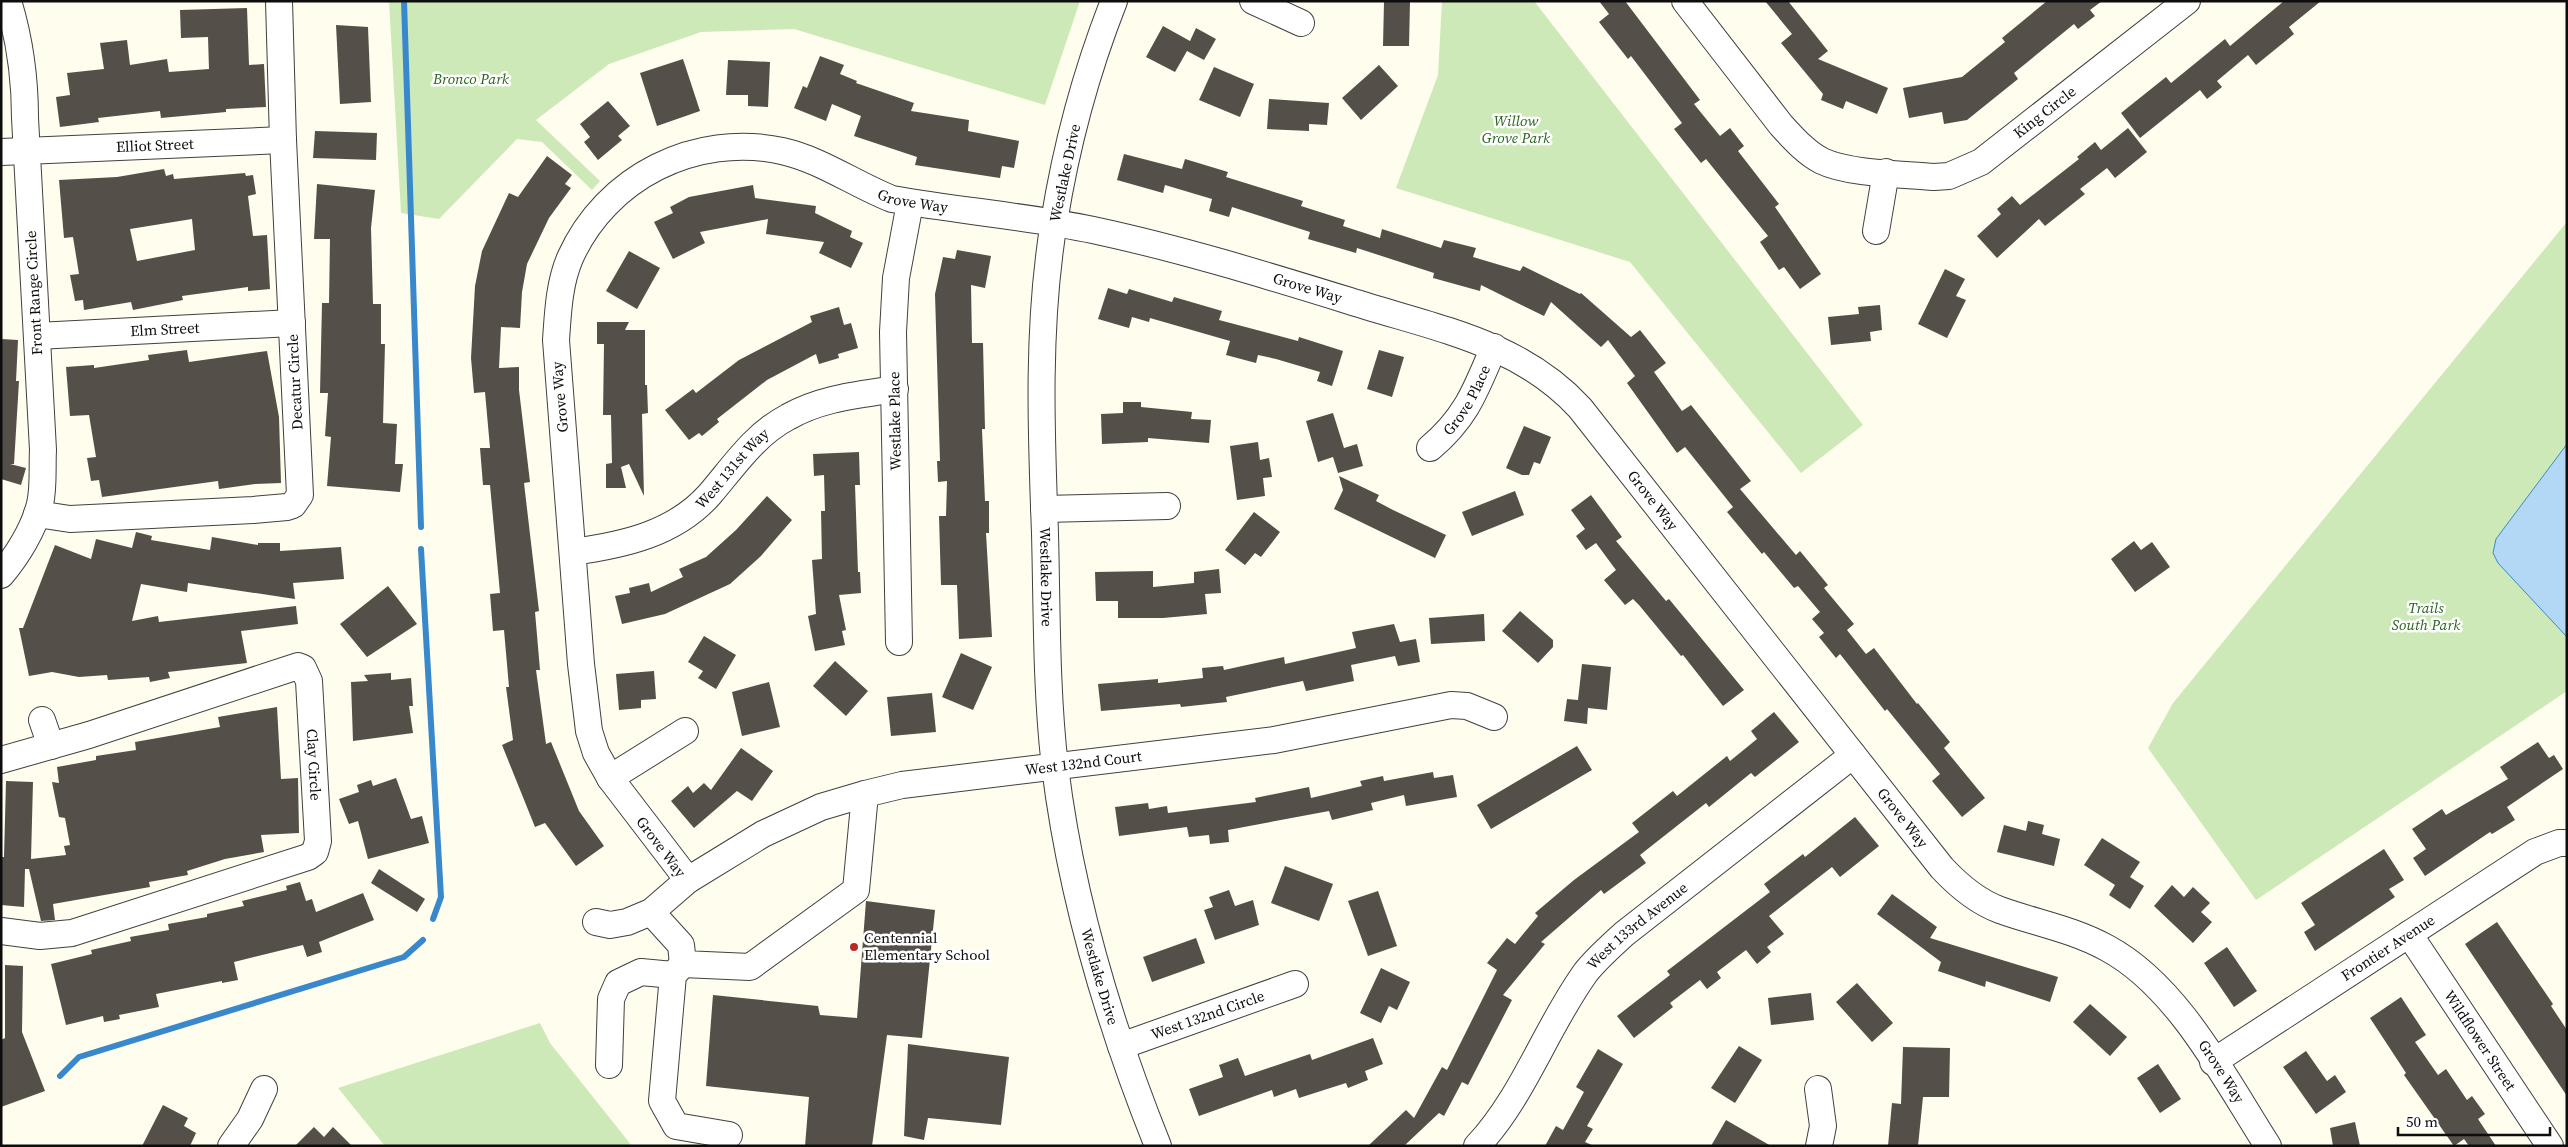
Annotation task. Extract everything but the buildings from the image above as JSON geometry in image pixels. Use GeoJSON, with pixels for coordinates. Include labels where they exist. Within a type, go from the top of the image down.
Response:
{"type":"FeatureCollection","features":[{"type":"Feature","properties":{"kind":"street","name":"Front Range Circle"},"geometry":{"type":"LineString","coordinates":[[1,576],[26,537],[41,503],[43,450],[37,336],[14,151],[25,83],[11,56],[8,1]]}},
{"type":"Feature","properties":{"kind":"street","name":"Decatur Circle"},"geometry":{"type":"LineString","coordinates":[[37,514],[70,519],[253,510],[287,507],[292,505],[300,495],[283,140],[279,1]]}},
{"type":"Feature","properties":{"kind":"street","name":"Westlake Drive"},"geometry":{"type":"LineString","coordinates":[[1114,1],[1077,113],[1054,224],[1042,368],[1049,676],[1055,767],[1074,878],[1085,928],[1121,1046],[1158,1146]]}},
{"type":"Feature","properties":{"kind":"street"},"geometry":{"type":"LineString","coordinates":[[1253,1],[1301,23]]}},
{"type":"Feature","properties":{"kind":"street","name":"King Circle"},"geometry":{"type":"LineString","coordinates":[[1685,1],[1798,144],[1821,160],[1839,167],[1934,177],[1949,176],[1980,162],[2187,1]]}},
{"type":"Feature","properties":{"kind":"street","name":"Elliot Street"},"geometry":{"type":"LineString","coordinates":[[14,151],[283,140]]}},
{"type":"Feature","properties":{"kind":"street","name":"Grove Way"},"geometry":{"type":"LineString","coordinates":[[596,922],[610,925],[627,922],[651,912],[688,880],[610,778],[596,753],[589,731],[581,664],[556,340],[559,297],[570,259],[582,235],[603,207],[630,183],[676,157],[716,147],[750,145],[808,158],[864,188],[892,199],[1091,230],[1212,258],[1494,347],[1521,359],[1549,377],[1580,408],[1948,875],[1976,897],[1998,910],[2077,933],[2108,948],[2137,969],[2167,997],[2213,1062],[2268,1146]]}},
{"type":"Feature","properties":{"kind":"street"},"geometry":{"type":"LineString","coordinates":[[1876,231],[1886,172]]}},
{"type":"Feature","properties":{"kind":"street","name":"Westlake Place"},"geometry":{"type":"LineString","coordinates":[[900,642],[893,332],[896,278],[910,203]]}},
{"type":"Feature","properties":{"kind":"street","name":"Elm Street"},"geometry":{"type":"LineString","coordinates":[[37,336],[292,323]]}},
{"type":"Feature","properties":{"kind":"street","name":"Grove Place"},"geometry":{"type":"LineString","coordinates":[[1430,448],[1450,431],[1469,405],[1494,347]]}},
{"type":"Feature","properties":{"kind":"street","name":"West 131st Way"},"geometry":{"type":"LineString","coordinates":[[572,552],[607,547],[642,538],[668,526],[693,511],[710,494],[741,455],[770,428],[787,417],[831,399],[895,389]]}},
{"type":"Feature","properties":{"kind":"street"},"geometry":{"type":"LineString","coordinates":[[1044,509],[1167,506]]}},
{"type":"Feature","properties":{"kind":"street","name":"Clay Circle"},"geometry":{"type":"LineString","coordinates":[[1,760],[51,746],[298,666],[303,668],[309,681],[318,841],[316,849],[308,857],[72,933],[40,936],[1,931]]}},
{"type":"Feature","properties":{"kind":"street","name":"West 132nd Court"},"geometry":{"type":"LineString","coordinates":[[688,880],[742,845],[787,822],[821,807],[902,785],[1274,740],[1451,705],[1467,706],[1494,717]]}},
{"type":"Feature","properties":{"kind":"street"},"geometry":{"type":"LineString","coordinates":[[42,720],[51,746]]}},
{"type":"Feature","properties":{"kind":"street"},"geometry":{"type":"LineString","coordinates":[[610,778],[685,731]]}},
{"type":"Feature","properties":{"kind":"street","name":"West 133rd Avenue"},"geometry":{"type":"LineString","coordinates":[[1477,1146],[1511,1100],[1572,993],[1598,958],[1624,934],[1853,755]]}},
{"type":"Feature","properties":{"kind":"street"},"geometry":{"type":"LineString","coordinates":[[609,1065],[611,999],[618,983],[641,972],[750,967],[856,890],[865,794]]}},
{"type":"Feature","properties":{"kind":"street","name":"Frontier Avenue"},"geometry":{"type":"LineString","coordinates":[[2213,1062],[2535,852],[2559,843],[2567,843]]}},
{"type":"Feature","properties":{"kind":"street"},"geometry":{"type":"LineString","coordinates":[[651,912],[681,945],[662,1102],[676,1126],[729,1134]]}},
{"type":"Feature","properties":{"kind":"street","name":"Wildflower Street"},"geometry":{"type":"LineString","coordinates":[[2409,934],[2550,1146]]}},
{"type":"Feature","properties":{"kind":"street","name":"West 132nd Circle"},"geometry":{"type":"LineString","coordinates":[[1121,1046],[1295,984]]}},
{"type":"Feature","properties":{"kind":"street"},"geometry":{"type":"LineString","coordinates":[[232,1146],[250,1119],[264,1089]]}},
{"type":"Feature","properties":{"kind":"street"},"geometry":{"type":"LineString","coordinates":[[1818,1089],[1823,1126],[1819,1146]]}},
{"type":"Feature","properties":{"kind":"green space","name":"Bronco Park"},"geometry":{"type":"Polygon","coordinates":[[[389,1],[1080,1],[1045,105],[794,29],[701,32],[609,64],[536,120],[600,181],[592,190],[542,142],[517,139],[439,219],[401,213],[389,1]]]}},
{"type":"Feature","properties":{"kind":"green space","name":"Willow Grove Park"},"geometry":{"type":"Polygon","coordinates":[[[1442,1],[1534,1],[1863,425],[1801,473],[1630,262],[1396,188],[1438,75],[1442,1]]]}},
{"type":"Feature","properties":{"kind":"green space","name":"Trails South Park"},"geometry":{"type":"Polygon","coordinates":[[[2566,223],[2567,691],[2256,900],[2148,748],[2173,703],[2566,223]]]}},
{"type":"Feature","properties":{"kind":"green space"},"geometry":{"type":"Polygon","coordinates":[[[540,1023],[550,1043],[632,1146],[385,1146],[338,1088],[540,1023]]]}},
{"type":"Feature","properties":{"kind":"water"},"geometry":{"type":"Polygon","coordinates":[[[2567,444],[2567,637],[2498,563],[2493,553],[2496,539],[2567,444]]]}},
{"type":"Feature","properties":{"kind":"waterway"},"geometry":{"type":"LineString","coordinates":[[404,1],[421,527]]}},
{"type":"Feature","properties":{"kind":"waterway"},"geometry":{"type":"LineString","coordinates":[[421,549],[441,897],[433,919]]}},
{"type":"Feature","properties":{"kind":"waterway"},"geometry":{"type":"LineString","coordinates":[[60,1076],[79,1057],[404,957],[423,940]]}},
{"type":"Feature","properties":{"kind":"place","name":"Centennial Elementary School"},"geometry":{"type":"Point","coordinates":[854,947]}}]}
